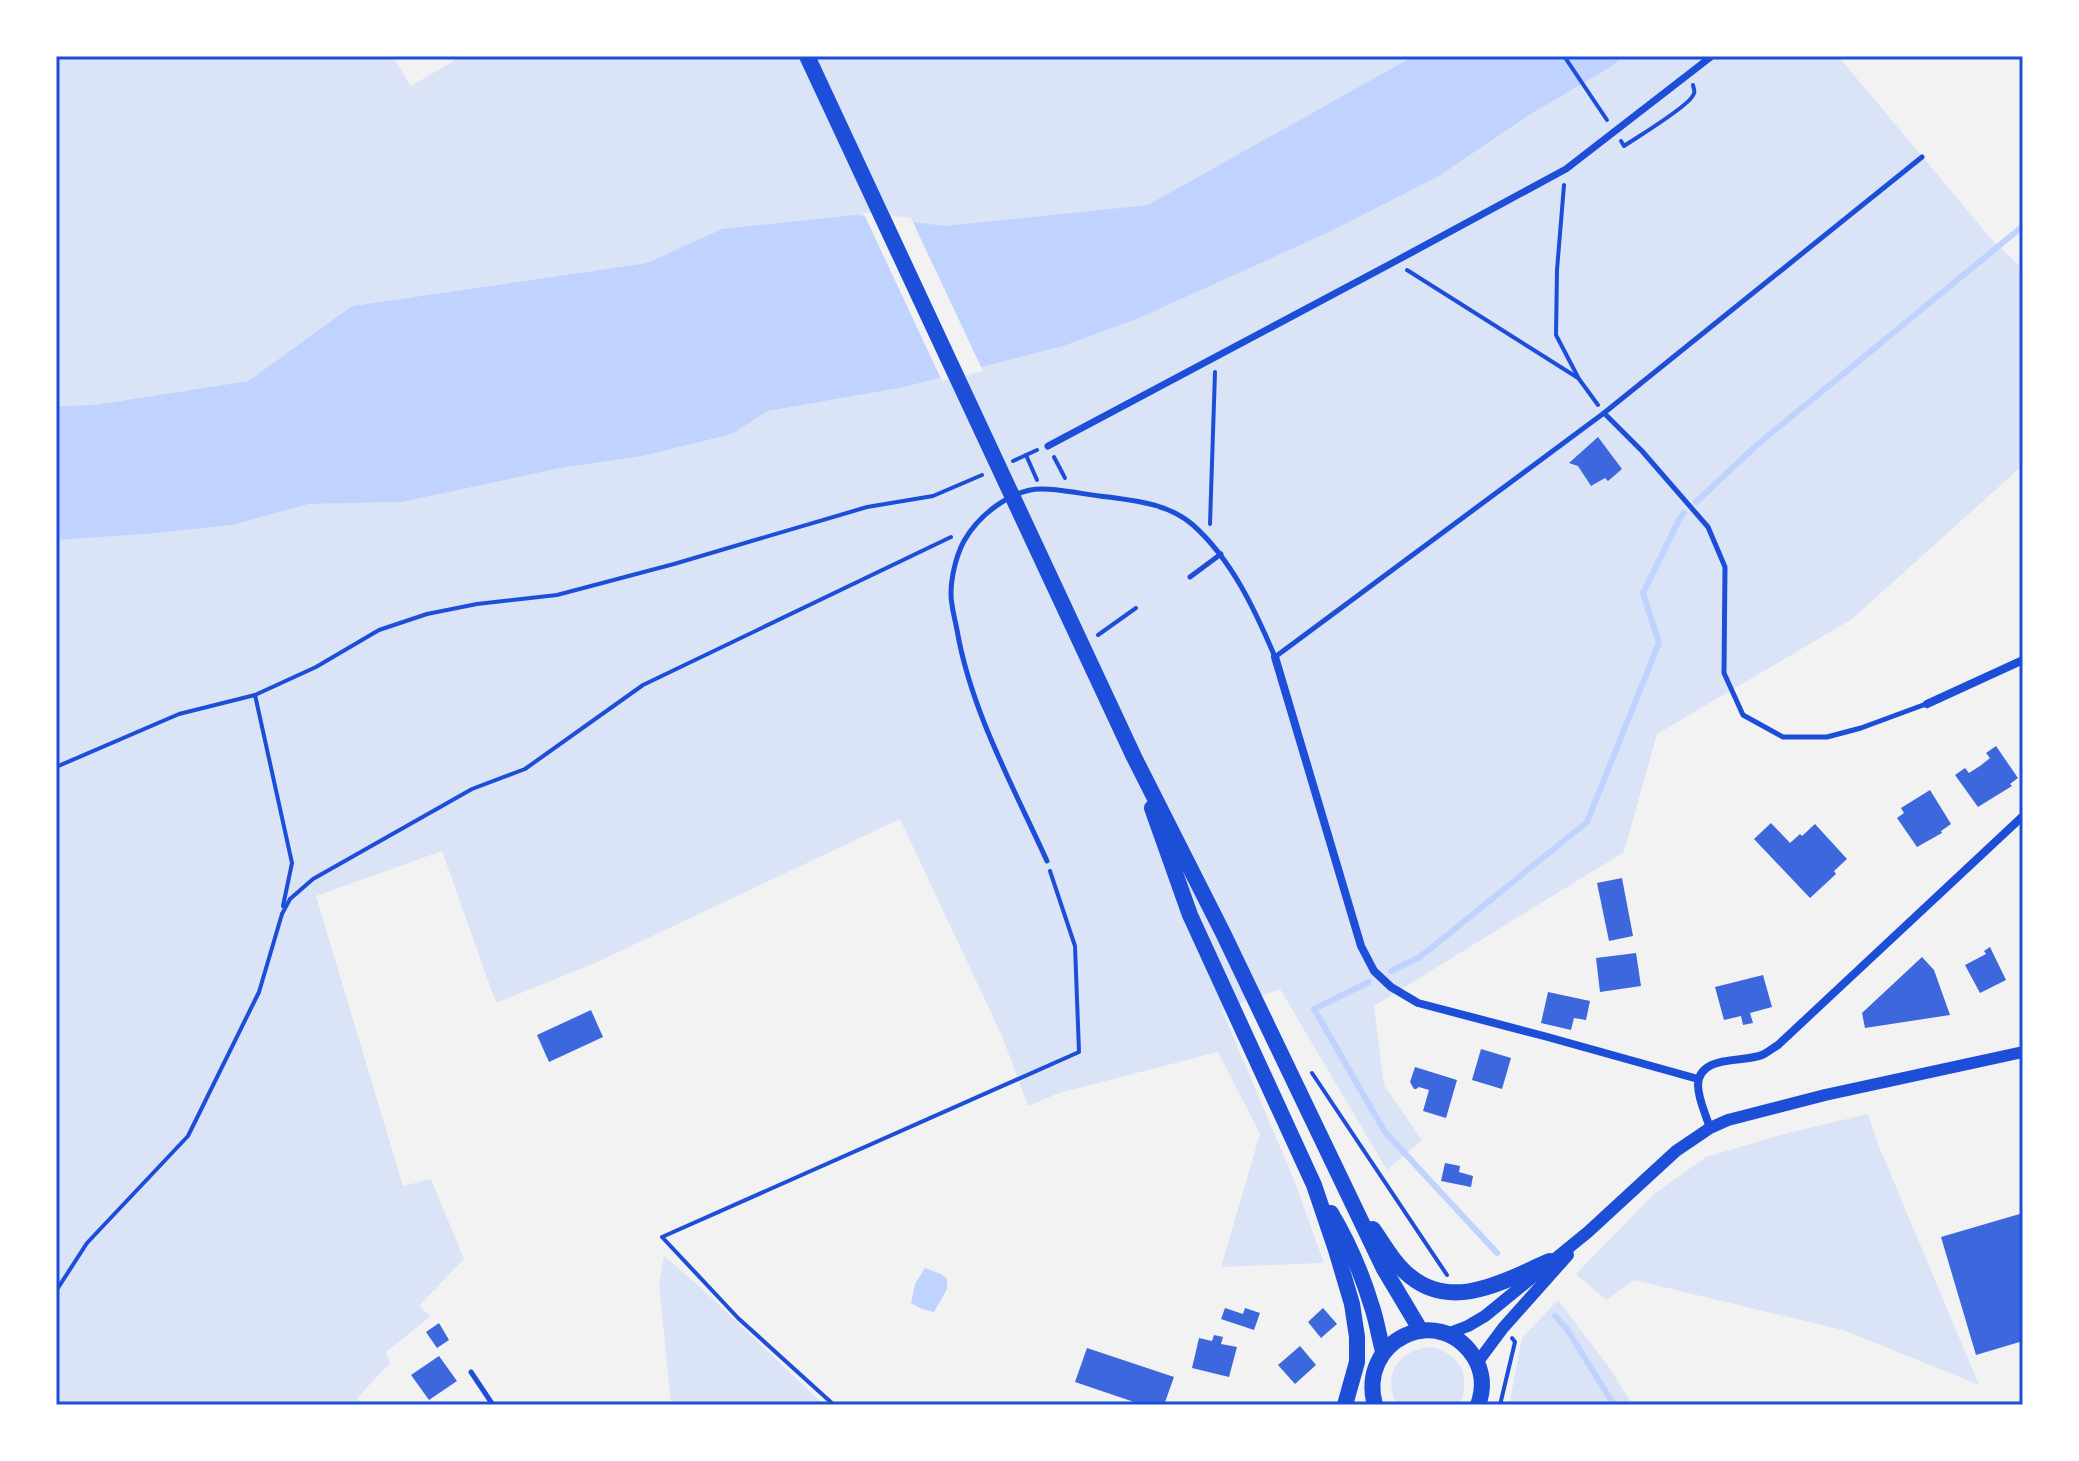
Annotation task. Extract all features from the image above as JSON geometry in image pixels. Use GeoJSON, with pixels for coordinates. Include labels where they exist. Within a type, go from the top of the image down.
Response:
{"type":"FeatureCollection","features":[{"type":"Feature","properties":{"kind":"main road"},"geometry":{"type":"LineString","coordinates":[[807,56],[1134,757],[1223,933],[1340,1181],[1384,1269],[1421,1331]]}},
{"type":"Feature","properties":{"kind":"main road"},"geometry":{"type":"LineString","coordinates":[[1134,757],[1190,915],[1314,1185],[1345,1276],[1357,1337],[1357,1362],[1345,1405]]}},
{"type":"Feature","properties":{"kind":"main road"},"geometry":{"type":"LineString","coordinates":[[1340,1181],[1393,1258],[1410,1276],[1424,1285],[1438,1290],[1478,1291],[1550,1261]]}},
{"type":"Feature","properties":{"kind":"main road"},"geometry":{"type":"LineString","coordinates":[[1314,1185],[1344,1234],[1357,1265],[1373,1309],[1383,1351]]}},
{"type":"Feature","properties":{"kind":"main road"},"geometry":{"type":"LineString","coordinates":[[1375,1405],[1372,1378],[1383,1351],[1407,1334],[1421,1331],[1447,1334],[1470,1351],[1482,1379],[1482,1395],[1478,1405]]}},
{"type":"Feature","properties":{"kind":"street"},"geometry":{"type":"LineString","coordinates":[[1048,446],[1566,169],[1712,56]]}},
{"type":"Feature","properties":{"kind":"street"},"geometry":{"type":"LineString","coordinates":[[1275,657],[1361,946],[1374,971],[1391,987],[1418,1003],[1698,1079]]}},
{"type":"Feature","properties":{"kind":"street"},"geometry":{"type":"LineString","coordinates":[[1927,704],[2023,660]]}},
{"type":"Feature","properties":{"kind":"street"},"geometry":{"type":"LineString","coordinates":[[1710,1128],[1698,1079],[1711,1065],[1761,1056],[1778,1045],[2023,816]]}},
{"type":"Feature","properties":{"kind":"street"},"geometry":{"type":"LineString","coordinates":[[1447,1334],[1485,1316],[1588,1232],[1676,1151],[1710,1128],[1728,1120],[1825,1095],[2023,1052]]}},
{"type":"Feature","properties":{"kind":"street"},"geometry":{"type":"LineString","coordinates":[[1477,1363],[1503,1328],[1588,1232]]}},
{"type":"Feature","properties":{"kind":"lane"},"geometry":{"type":"LineString","coordinates":[[1047,861],[983,720],[962,658],[951,596],[954,569],[963,543],[975,526],[1004,501],[1041,489],[1146,502],[1168,509],[1191,523],[1221,554],[1256,615],[1275,657],[1604,413],[1922,157]]}},
{"type":"Feature","properties":{"kind":"lane"},"geometry":{"type":"LineString","coordinates":[[1604,413],[1642,451],[1708,527],[1725,567],[1724,673],[1743,715],[1783,737],[1827,737],[1927,704]]}},
{"type":"Feature","properties":{"kind":"lane"},"geometry":{"type":"LineString","coordinates":[[1190,577],[1221,554]]}},
{"type":"Feature","properties":{"kind":"lane"},"geometry":{"type":"LineString","coordinates":[[471,1372],[493,1405]]}},
{"type":"Feature","properties":{"kind":"path"},"geometry":{"type":"LineString","coordinates":[[1564,56],[1607,120]]}},
{"type":"Feature","properties":{"kind":"path"},"geometry":{"type":"LineString","coordinates":[[1616,133],[1624,146],[1687,102],[1694,91],[1687,75]]}},
{"type":"Feature","properties":{"kind":"path"},"geometry":{"type":"LineString","coordinates":[[1566,169],[1557,270],[1556,335],[1579,379],[1604,413]]}},
{"type":"Feature","properties":{"kind":"path"},"geometry":{"type":"LineString","coordinates":[[1394,262],[1579,379]]}},
{"type":"Feature","properties":{"kind":"path"},"geometry":{"type":"LineString","coordinates":[[1209,542],[1215,357]]}},
{"type":"Feature","properties":{"kind":"path"},"geometry":{"type":"LineString","coordinates":[[1013,461],[1048,446],[1073,493]]}},
{"type":"Feature","properties":{"kind":"path"},"geometry":{"type":"LineString","coordinates":[[1026,455],[1041,489]]}},
{"type":"Feature","properties":{"kind":"path"},"geometry":{"type":"LineString","coordinates":[[56,767],[179,714],[255,695],[316,667],[379,630],[427,614],[477,604],[557,595],[867,507],[933,496],[986,473]]}},
{"type":"Feature","properties":{"kind":"path"},"geometry":{"type":"LineString","coordinates":[[282,914],[290,899],[313,879],[472,789],[525,769],[643,685],[975,526]]}},
{"type":"Feature","properties":{"kind":"path"},"geometry":{"type":"LineString","coordinates":[[1095,629],[1098,635],[1136,608]]}},
{"type":"Feature","properties":{"kind":"path"},"geometry":{"type":"LineString","coordinates":[[56,1291],[87,1243],[188,1136],[259,992],[282,914],[292,863],[255,695]]}},
{"type":"Feature","properties":{"kind":"path"},"geometry":{"type":"LineString","coordinates":[[834,1405],[738,1318],[662,1237],[1079,1052],[1075,946],[1047,861]]}},
{"type":"Feature","properties":{"kind":"path"},"geometry":{"type":"LineString","coordinates":[[1305,1063],[1447,1275],[1478,1291]]}},
{"type":"Feature","properties":{"kind":"path"},"geometry":{"type":"LineString","coordinates":[[1500,1405],[1515,1342],[1503,1328]]}},
{"type":"Feature","properties":{"kind":"shaded area"},"geometry":{"type":"Polygon","coordinates":[[[56,56],[392,56],[411,86],[462,56],[1838,56],[1993,241],[2023,269],[2023,465],[1852,619],[1657,734],[1624,852],[1374,1006],[1384,1085],[1422,1140],[1387,1170],[1280,989],[1222,1010],[1294,1180],[1324,1263],[1221,1267],[1260,1134],[1218,1052],[1059,1093],[1028,1106],[1002,1036],[900,819],[593,964],[496,1003],[442,851],[316,896],[403,1186],[431,1179],[464,1259],[419,1306],[431,1316],[386,1352],[390,1363],[357,1398],[362,1405],[56,1405],[56,540],[232,525],[309,504],[402,502],[561,468],[643,456],[732,434],[669,253],[647,263],[352,306],[248,381],[94,405],[56,406],[56,56]]]}},
{"type":"Feature","properties":{"kind":"shaded area"},"geometry":{"type":"Polygon","coordinates":[[[1868,1114],[1979,1385],[1843,1330],[1634,1280],[1606,1300],[1576,1274],[1654,1194],[1706,1157],[1868,1114]]]}},
{"type":"Feature","properties":{"kind":"shaded area"},"geometry":{"type":"Polygon","coordinates":[[[664,1256],[824,1405],[671,1405],[659,1283],[664,1256]]]}},
{"type":"Feature","properties":{"kind":"shaded area"},"geometry":{"type":"Polygon","coordinates":[[[1558,1300],[1609,1367],[1633,1405],[1509,1405],[1522,1338],[1558,1300]]]}},
{"type":"Feature","properties":{"kind":"shaded area"},"geometry":{"type":"Polygon","coordinates":[[[1432,1347],[1451,1356],[1461,1368],[1464,1385],[1460,1404],[1397,1405],[1391,1383],[1396,1365],[1410,1353],[1432,1347]]]}},
{"type":"Feature","properties":{"kind":"water"},"geometry":{"type":"Polygon","coordinates":[[[1414,56],[1624,56],[1439,176],[1329,232],[1139,318],[1063,346],[904,387],[767,411],[732,434],[643,456],[561,468],[402,502],[309,504],[232,525],[56,540],[56,406],[94,405],[248,381],[352,306],[647,263],[722,229],[856,215],[945,226],[1148,205],[1414,56]]]}},
{"type":"Feature","properties":{"kind":"water"},"geometry":{"type":"Polygon","coordinates":[[[925,1268],[947,1279],[947,1289],[934,1312],[911,1303],[915,1284],[925,1268]]]}},
{"type":"Feature","properties":{"kind":"pier"},"geometry":{"type":"Polygon","coordinates":[[[863,212],[911,218],[983,371],[942,381],[863,212]]]}},
{"type":"Feature","properties":{"kind":"building"},"geometry":{"type":"Polygon","coordinates":[[[1598,437],[1622,469],[1608,481],[1605,478],[1591,486],[1578,466],[1569,463],[1598,437]]]}},
{"type":"Feature","properties":{"kind":"building"},"geometry":{"type":"Polygon","coordinates":[[[1996,746],[2018,778],[2010,784],[2012,786],[1978,807],[1955,775],[1965,768],[1969,773],[1980,766],[1990,758],[1986,753],[1996,746]]]}},
{"type":"Feature","properties":{"kind":"building"},"geometry":{"type":"Polygon","coordinates":[[[1930,790],[1951,824],[1942,833],[1917,847],[1897,818],[1904,813],[1901,808],[1930,790]]]}},
{"type":"Feature","properties":{"kind":"building"},"geometry":{"type":"Polygon","coordinates":[[[1771,823],[1790,843],[1815,824],[1847,859],[1810,898],[1754,839],[1771,823]]]}},
{"type":"Feature","properties":{"kind":"building"},"geometry":{"type":"Polygon","coordinates":[[[1622,878],[1633,936],[1609,941],[1597,883],[1622,878]]]}},
{"type":"Feature","properties":{"kind":"building"},"geometry":{"type":"Polygon","coordinates":[[[1990,947],[2006,980],[1980,993],[1965,965],[1986,954],[1984,951],[1990,947]]]}},
{"type":"Feature","properties":{"kind":"building"},"geometry":{"type":"Polygon","coordinates":[[[1636,953],[1641,986],[1600,992],[1596,958],[1636,953]]]}},
{"type":"Feature","properties":{"kind":"building"},"geometry":{"type":"Polygon","coordinates":[[[1922,957],[1934,970],[1950,1015],[1865,1028],[1862,1013],[1922,957]]]}},
{"type":"Feature","properties":{"kind":"building"},"geometry":{"type":"Polygon","coordinates":[[[1763,975],[1772,1007],[1750,1013],[1753,1023],[1743,1025],[1741,1016],[1724,1020],[1715,987],[1763,975]]]}},
{"type":"Feature","properties":{"kind":"building"},"geometry":{"type":"Polygon","coordinates":[[[1548,992],[1590,1001],[1586,1020],[1574,1018],[1571,1030],[1541,1023],[1548,992]]]}},
{"type":"Feature","properties":{"kind":"building"},"geometry":{"type":"Polygon","coordinates":[[[591,1010],[603,1037],[549,1062],[537,1035],[591,1010]]]}},
{"type":"Feature","properties":{"kind":"building"},"geometry":{"type":"Polygon","coordinates":[[[1481,1049],[1511,1058],[1502,1089],[1472,1080],[1481,1049]]]}},
{"type":"Feature","properties":{"kind":"building"},"geometry":{"type":"Polygon","coordinates":[[[1415,1067],[1457,1080],[1446,1118],[1423,1111],[1429,1090],[1414,1089],[1410,1082],[1415,1067]]]}},
{"type":"Feature","properties":{"kind":"building"},"geometry":{"type":"Polygon","coordinates":[[[1445,1163],[1460,1166],[1459,1172],[1473,1176],[1471,1187],[1441,1181],[1445,1163]]]}},
{"type":"Feature","properties":{"kind":"building"},"geometry":{"type":"Polygon","coordinates":[[[2023,1213],[2023,1341],[1976,1355],[1941,1237],[2023,1213]]]}},
{"type":"Feature","properties":{"kind":"building"},"geometry":{"type":"Polygon","coordinates":[[[1225,1308],[1243,1314],[1245,1308],[1260,1313],[1254,1330],[1221,1319],[1225,1308]]]}},
{"type":"Feature","properties":{"kind":"building"},"geometry":{"type":"Polygon","coordinates":[[[1323,1308],[1337,1324],[1321,1338],[1308,1322],[1323,1308]]]}},
{"type":"Feature","properties":{"kind":"building"},"geometry":{"type":"Polygon","coordinates":[[[439,1323],[449,1340],[437,1348],[426,1332],[439,1323]]]}},
{"type":"Feature","properties":{"kind":"building"},"geometry":{"type":"Polygon","coordinates":[[[1214,1335],[1223,1337],[1221,1344],[1237,1347],[1229,1377],[1192,1368],[1199,1338],[1212,1341],[1214,1335]]]}},
{"type":"Feature","properties":{"kind":"building"},"geometry":{"type":"Polygon","coordinates":[[[1300,1346],[1316,1365],[1295,1384],[1278,1365],[1300,1346]]]}},
{"type":"Feature","properties":{"kind":"building"},"geometry":{"type":"Polygon","coordinates":[[[1087,1348],[1174,1377],[1164,1405],[1143,1405],[1075,1382],[1087,1348]]]}},
{"type":"Feature","properties":{"kind":"building"},"geometry":{"type":"Polygon","coordinates":[[[439,1356],[457,1381],[429,1400],[411,1375],[439,1356]]]}},
{"type":"Feature","properties":{"kind":"waterway"},"geometry":{"type":"LineString","coordinates":[[1696,502],[1758,444],[2023,226]]}},
{"type":"Feature","properties":{"kind":"waterway"},"geometry":{"type":"LineString","coordinates":[[1391,971],[1420,957],[1587,822],[1659,643],[1643,593],[1684,513]]}},
{"type":"Feature","properties":{"kind":"waterway"},"geometry":{"type":"LineString","coordinates":[[1369,982],[1314,1009],[1385,1132],[1497,1253]]}},
{"type":"Feature","properties":{"kind":"waterway"},"geometry":{"type":"LineString","coordinates":[[1555,1316],[1567,1329],[1614,1405]]}}]}
